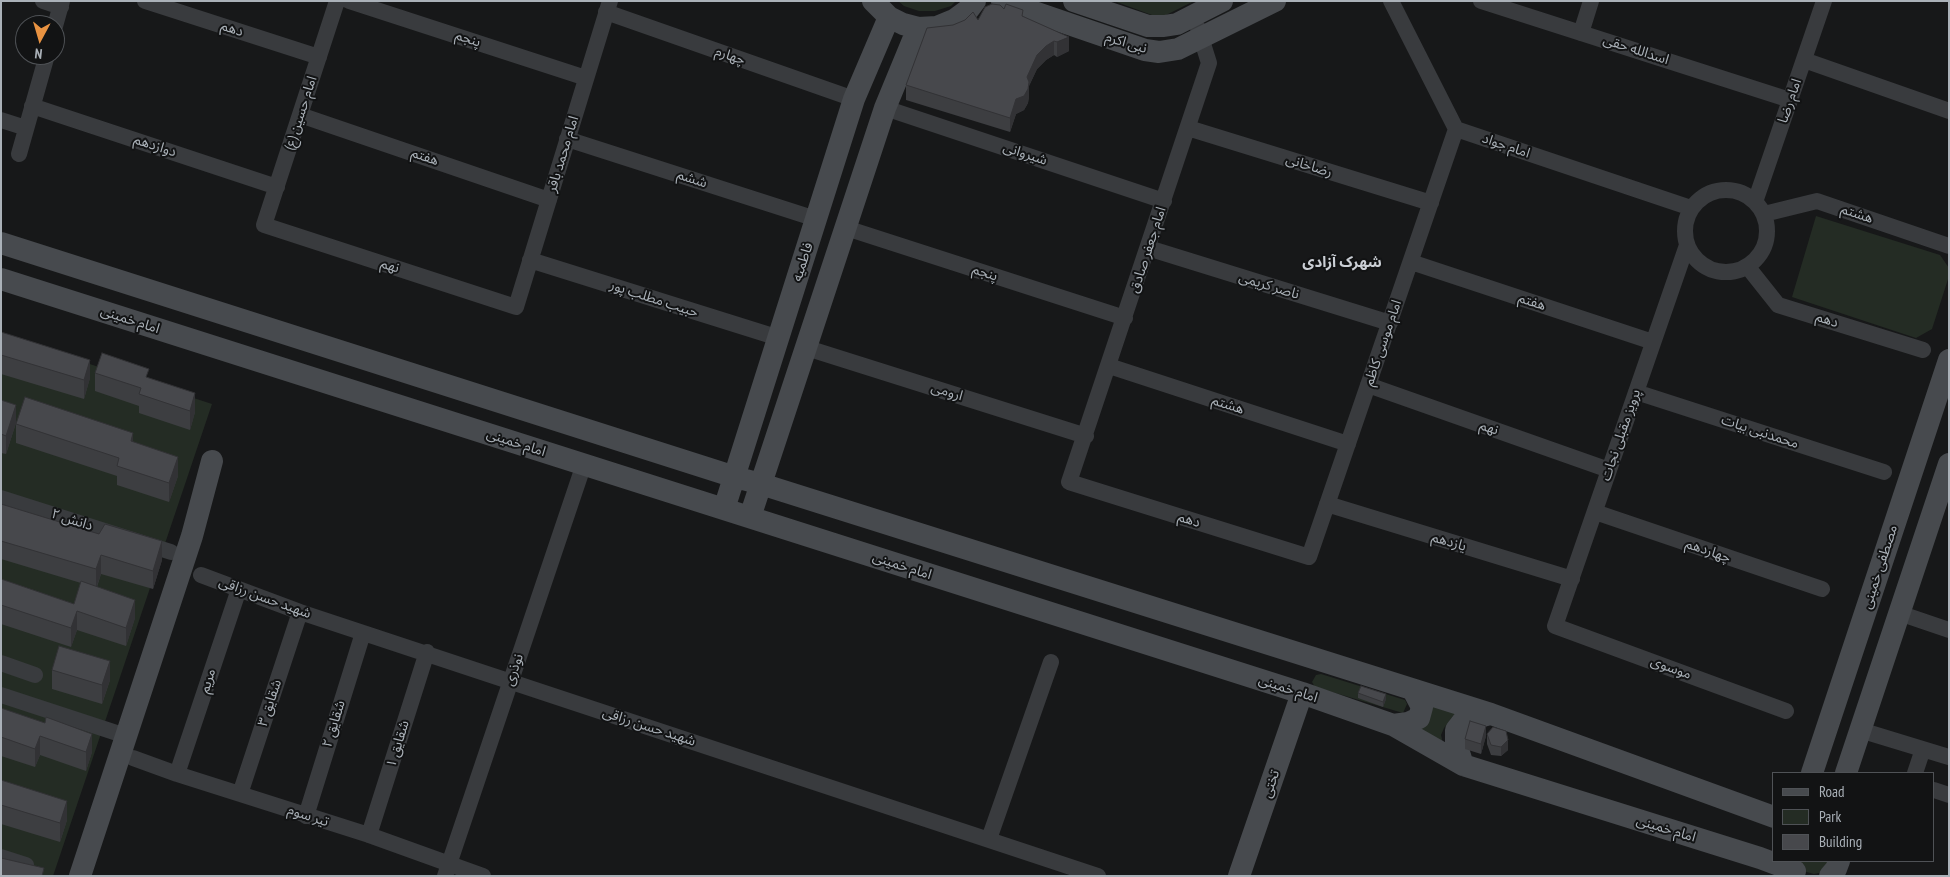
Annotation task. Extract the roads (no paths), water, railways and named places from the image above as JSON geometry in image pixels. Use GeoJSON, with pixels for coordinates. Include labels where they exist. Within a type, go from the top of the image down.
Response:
{"type":"FeatureCollection","features":[{"type":"Feature","properties":{"kind":"street"},"geometry":{"type":"LineString","coordinates":[[43,1],[61,4]]}},
{"type":"Feature","properties":{"kind":"street","name":"دهم"},"geometry":{"type":"LineString","coordinates":[[145,1],[319,57]]}},
{"type":"Feature","properties":{"kind":"street","name":"امام حسین (ع)"},"geometry":{"type":"LineString","coordinates":[[264,225],[337,1]]}},
{"type":"Feature","properties":{"kind":"street","name":"پنجم"},"geometry":{"type":"LineString","coordinates":[[349,1],[586,78]]}},
{"type":"Feature","properties":{"kind":"street"},"geometry":{"type":"LineString","coordinates":[[881,9],[903,24],[918,28],[937,26],[954,20],[969,9],[975,1]]}},
{"type":"Feature","properties":{"kind":"street","name":"نبی اکرم"},"geometry":{"type":"LineString","coordinates":[[1002,1],[1145,50],[1159,52],[1178,49],[1202,39],[1274,1]]}},
{"type":"Feature","properties":{"kind":"street","name":"نبی اکرم"},"geometry":{"type":"LineString","coordinates":[[1074,1],[1148,26],[1176,24],[1222,1]]}},
{"type":"Feature","properties":{"kind":"street"},"geometry":{"type":"LineString","coordinates":[[1391,1],[1456,129]]}},
{"type":"Feature","properties":{"kind":"street","name":"اسدالله حقی"},"geometry":{"type":"LineString","coordinates":[[1481,1],[1790,100]]}},
{"type":"Feature","properties":{"kind":"street"},"geometry":{"type":"LineString","coordinates":[[1581,33],[1591,1]]}},
{"type":"Feature","properties":{"kind":"street","name":"امام رضا"},"geometry":{"type":"LineString","coordinates":[[1759,208],[1790,100],[1824,1]]}},
{"type":"Feature","properties":{"kind":"street","name":"امام محمد باقر"},"geometry":{"type":"LineString","coordinates":[[516,307],[608,7]]}},
{"type":"Feature","properties":{"kind":"street","name":"چهارم"},"geometry":{"type":"LineString","coordinates":[[608,7],[854,99]]}},
{"type":"Feature","properties":{"kind":"street","name":"فاطمیه"},"geometry":{"type":"LineString","coordinates":[[724,509],[881,9]]}},
{"type":"Feature","properties":{"kind":"street","name":"امام جعفر صادق"},"geometry":{"type":"LineString","coordinates":[[1069,482],[1086,436],[1209,63],[1194,16]]}},
{"type":"Feature","properties":{"kind":"street"},"geometry":{"type":"LineString","coordinates":[[750,517],[885,108],[918,28]]}},
{"type":"Feature","properties":{"kind":"street"},"geometry":{"type":"LineString","coordinates":[[1804,60],[1949,111]]}},
{"type":"Feature","properties":{"kind":"street"},"geometry":{"type":"LineString","coordinates":[[18,154],[44,65]]}},
{"type":"Feature","properties":{"kind":"street","name":"دوازدهم"},"geometry":{"type":"LineString","coordinates":[[32,106],[277,187]]}},
{"type":"Feature","properties":{"kind":"street","name":"شیروانی"},"geometry":{"type":"LineString","coordinates":[[885,108],[1164,201]]}},
{"type":"Feature","properties":{"kind":"street","name":"هفتم"},"geometry":{"type":"LineString","coordinates":[[300,115],[549,200]]}},
{"type":"Feature","properties":{"kind":"street"},"geometry":{"type":"LineString","coordinates":[[1,120],[26,128]]}},
{"type":"Feature","properties":{"kind":"street","name":"رضاخانی"},"geometry":{"type":"LineString","coordinates":[[1188,128],[1431,204]]}},
{"type":"Feature","properties":{"kind":"street","name":"امام موسی کاظم"},"geometry":{"type":"LineString","coordinates":[[1309,557],[1456,129]]}},
{"type":"Feature","properties":{"kind":"street","name":"امام جواد"},"geometry":{"type":"LineString","coordinates":[[1456,129],[1691,208]]}},
{"type":"Feature","properties":{"kind":"street","name":"ششم"},"geometry":{"type":"LineString","coordinates":[[567,139],[816,219]]}},
{"type":"Feature","properties":{"kind":"street"},"geometry":{"type":"LineString","coordinates":[[1734,190],[1745,194],[1759,208],[1767,226],[1767,238],[1763,249],[1747,266],[1730,271],[1712,270],[1693,256],[1687,244],[1686,220],[1691,208],[1700,199],[1710,193],[1734,190]]}},
{"type":"Feature","properties":{"kind":"street","name":"هشتم"},"geometry":{"type":"LineString","coordinates":[[1759,208],[1817,201],[1949,246]]}},
{"type":"Feature","properties":{"kind":"street","name":"نهم"},"geometry":{"type":"LineString","coordinates":[[264,225],[516,307]]}},
{"type":"Feature","properties":{"kind":"street","name":"پنجم"},"geometry":{"type":"LineString","coordinates":[[846,228],[1125,318]]}},
{"type":"Feature","properties":{"kind":"street"},"geometry":{"type":"LineString","coordinates":[[1,243],[735,477],[1491,714],[1772,816]]}},
{"type":"Feature","properties":{"kind":"street","name":"پرویز مقبلی نجات"},"geometry":{"type":"LineString","coordinates":[[1555,626],[1687,244]]}},
{"type":"Feature","properties":{"kind":"street","name":"ناصر کریمی"},"geometry":{"type":"LineString","coordinates":[[1148,248],[1390,323]]}},
{"type":"Feature","properties":{"kind":"street","name":"حبیب مطلب پور"},"geometry":{"type":"LineString","coordinates":[[530,260],[779,338]]}},
{"type":"Feature","properties":{"kind":"street","name":"هفتم"},"geometry":{"type":"LineString","coordinates":[[1411,262],[1653,342]]}},
{"type":"Feature","properties":{"kind":"street","name":"دهم"},"geometry":{"type":"LineString","coordinates":[[1747,266],[1778,304],[1923,350]]}},
{"type":"Feature","properties":{"kind":"street","name":"امام خمینی"},"geometry":{"type":"LineString","coordinates":[[1,279],[1302,693],[1393,725],[1462,765],[1772,862]]}},
{"type":"Feature","properties":{"kind":"street","name":"ارومی"},"geometry":{"type":"LineString","coordinates":[[807,348],[1086,436]]}},
{"type":"Feature","properties":{"kind":"street","name":"مصطفی خمینی"},"geometry":{"type":"LineString","coordinates":[[1812,772],[1949,360]]}},
{"type":"Feature","properties":{"kind":"street","name":"هشتم"},"geometry":{"type":"LineString","coordinates":[[1109,366],[1348,444]]}},
{"type":"Feature","properties":{"kind":"street","name":"نهم"},"geometry":{"type":"LineString","coordinates":[[1368,385],[1609,470]]}},
{"type":"Feature","properties":{"kind":"street","name":"محمدنبی بیات"},"geometry":{"type":"LineString","coordinates":[[1636,392],[1884,472]]}},
{"type":"Feature","properties":{"kind":"street"},"geometry":{"type":"LineString","coordinates":[[80,876],[192,536],[212,461]]}},
{"type":"Feature","properties":{"kind":"street","name":"نوذری"},"geometry":{"type":"LineString","coordinates":[[447,870],[584,464]]}},
{"type":"Feature","properties":{"kind":"street"},"geometry":{"type":"LineString","coordinates":[[1846,772],[1949,464]]}},
{"type":"Feature","properties":{"kind":"street","name":"دهم"},"geometry":{"type":"LineString","coordinates":[[1069,482],[1309,557]]}},
{"type":"Feature","properties":{"kind":"street","name":"دانش ۲"},"geometry":{"type":"LineString","coordinates":[[1,498],[171,552]]}},
{"type":"Feature","properties":{"kind":"street","name":"یازدهم"},"geometry":{"type":"LineString","coordinates":[[1327,504],[1572,579]]}},
{"type":"Feature","properties":{"kind":"street","name":"چهاردهم"},"geometry":{"type":"LineString","coordinates":[[1595,512],[1822,589]]}},
{"type":"Feature","properties":{"kind":"street","name":"شهید حسن رزاقی"},"geometry":{"type":"LineString","coordinates":[[201,575],[300,612],[426,652],[1098,876]]}},
{"type":"Feature","properties":{"kind":"street","name":"مریم"},"geometry":{"type":"LineString","coordinates":[[177,774],[239,589]]}},
{"type":"Feature","properties":{"kind":"street","name":"شقایق ۳"},"geometry":{"type":"LineString","coordinates":[[240,794],[300,612]]}},
{"type":"Feature","properties":{"kind":"street"},"geometry":{"type":"LineString","coordinates":[[1899,613],[1949,630]]}},
{"type":"Feature","properties":{"kind":"street","name":"موسوی"},"geometry":{"type":"LineString","coordinates":[[1555,626],[1786,711]]}},
{"type":"Feature","properties":{"kind":"street","name":"شقایق ۲"},"geometry":{"type":"LineString","coordinates":[[306,816],[363,633]]}},
{"type":"Feature","properties":{"kind":"street","name":"شقایق ۱"},"geometry":{"type":"LineString","coordinates":[[369,835],[426,652]]}},
{"type":"Feature","properties":{"kind":"street"},"geometry":{"type":"LineString","coordinates":[[989,839],[1051,662]]}},
{"type":"Feature","properties":{"kind":"street"},"geometry":{"type":"LineString","coordinates":[[1,663],[35,675]]}},
{"type":"Feature","properties":{"kind":"street"},"geometry":{"type":"LineString","coordinates":[[1393,725],[1408,724],[1419,718],[1422,706],[1413,690]]}},
{"type":"Feature","properties":{"kind":"street","name":"تختی"},"geometry":{"type":"LineString","coordinates":[[1240,876],[1302,693]]}},
{"type":"Feature","properties":{"kind":"street"},"geometry":{"type":"LineString","coordinates":[[1,695],[126,736]]}},
{"type":"Feature","properties":{"kind":"street"},"geometry":{"type":"LineString","coordinates":[[1462,765],[1456,743],[1456,730],[1463,721],[1491,714]]}},
{"type":"Feature","properties":{"kind":"street"},"geometry":{"type":"LineString","coordinates":[[1860,730],[1949,757]]}},
{"type":"Feature","properties":{"kind":"street"},"geometry":{"type":"LineString","coordinates":[[1915,772],[1923,749]]}},
{"type":"Feature","properties":{"kind":"street","name":"تیر سوم"},"geometry":{"type":"LineString","coordinates":[[133,758],[177,774],[369,835],[447,870],[483,876]]}},
{"type":"Feature","properties":{"kind":"street"},"geometry":{"type":"LineString","coordinates":[[1935,790],[1949,795]]}},
{"type":"Feature","properties":{"kind":"street"},"geometry":{"type":"LineString","coordinates":[[1,857],[26,865]]}},
{"type":"Feature","properties":{"kind":"street","name":"امام خمینی"},"geometry":{"type":"LineString","coordinates":[[1773,862],[1795,869]]}},
{"type":"Feature","properties":{"kind":"street"},"geometry":{"type":"LineString","coordinates":[[1830,876],[1839,862]]}},
{"type":"Feature","properties":{"kind":"district","name":"شهرک آزادی"},"geometry":{"type":"Point","coordinates":[1342,263]}}]}
